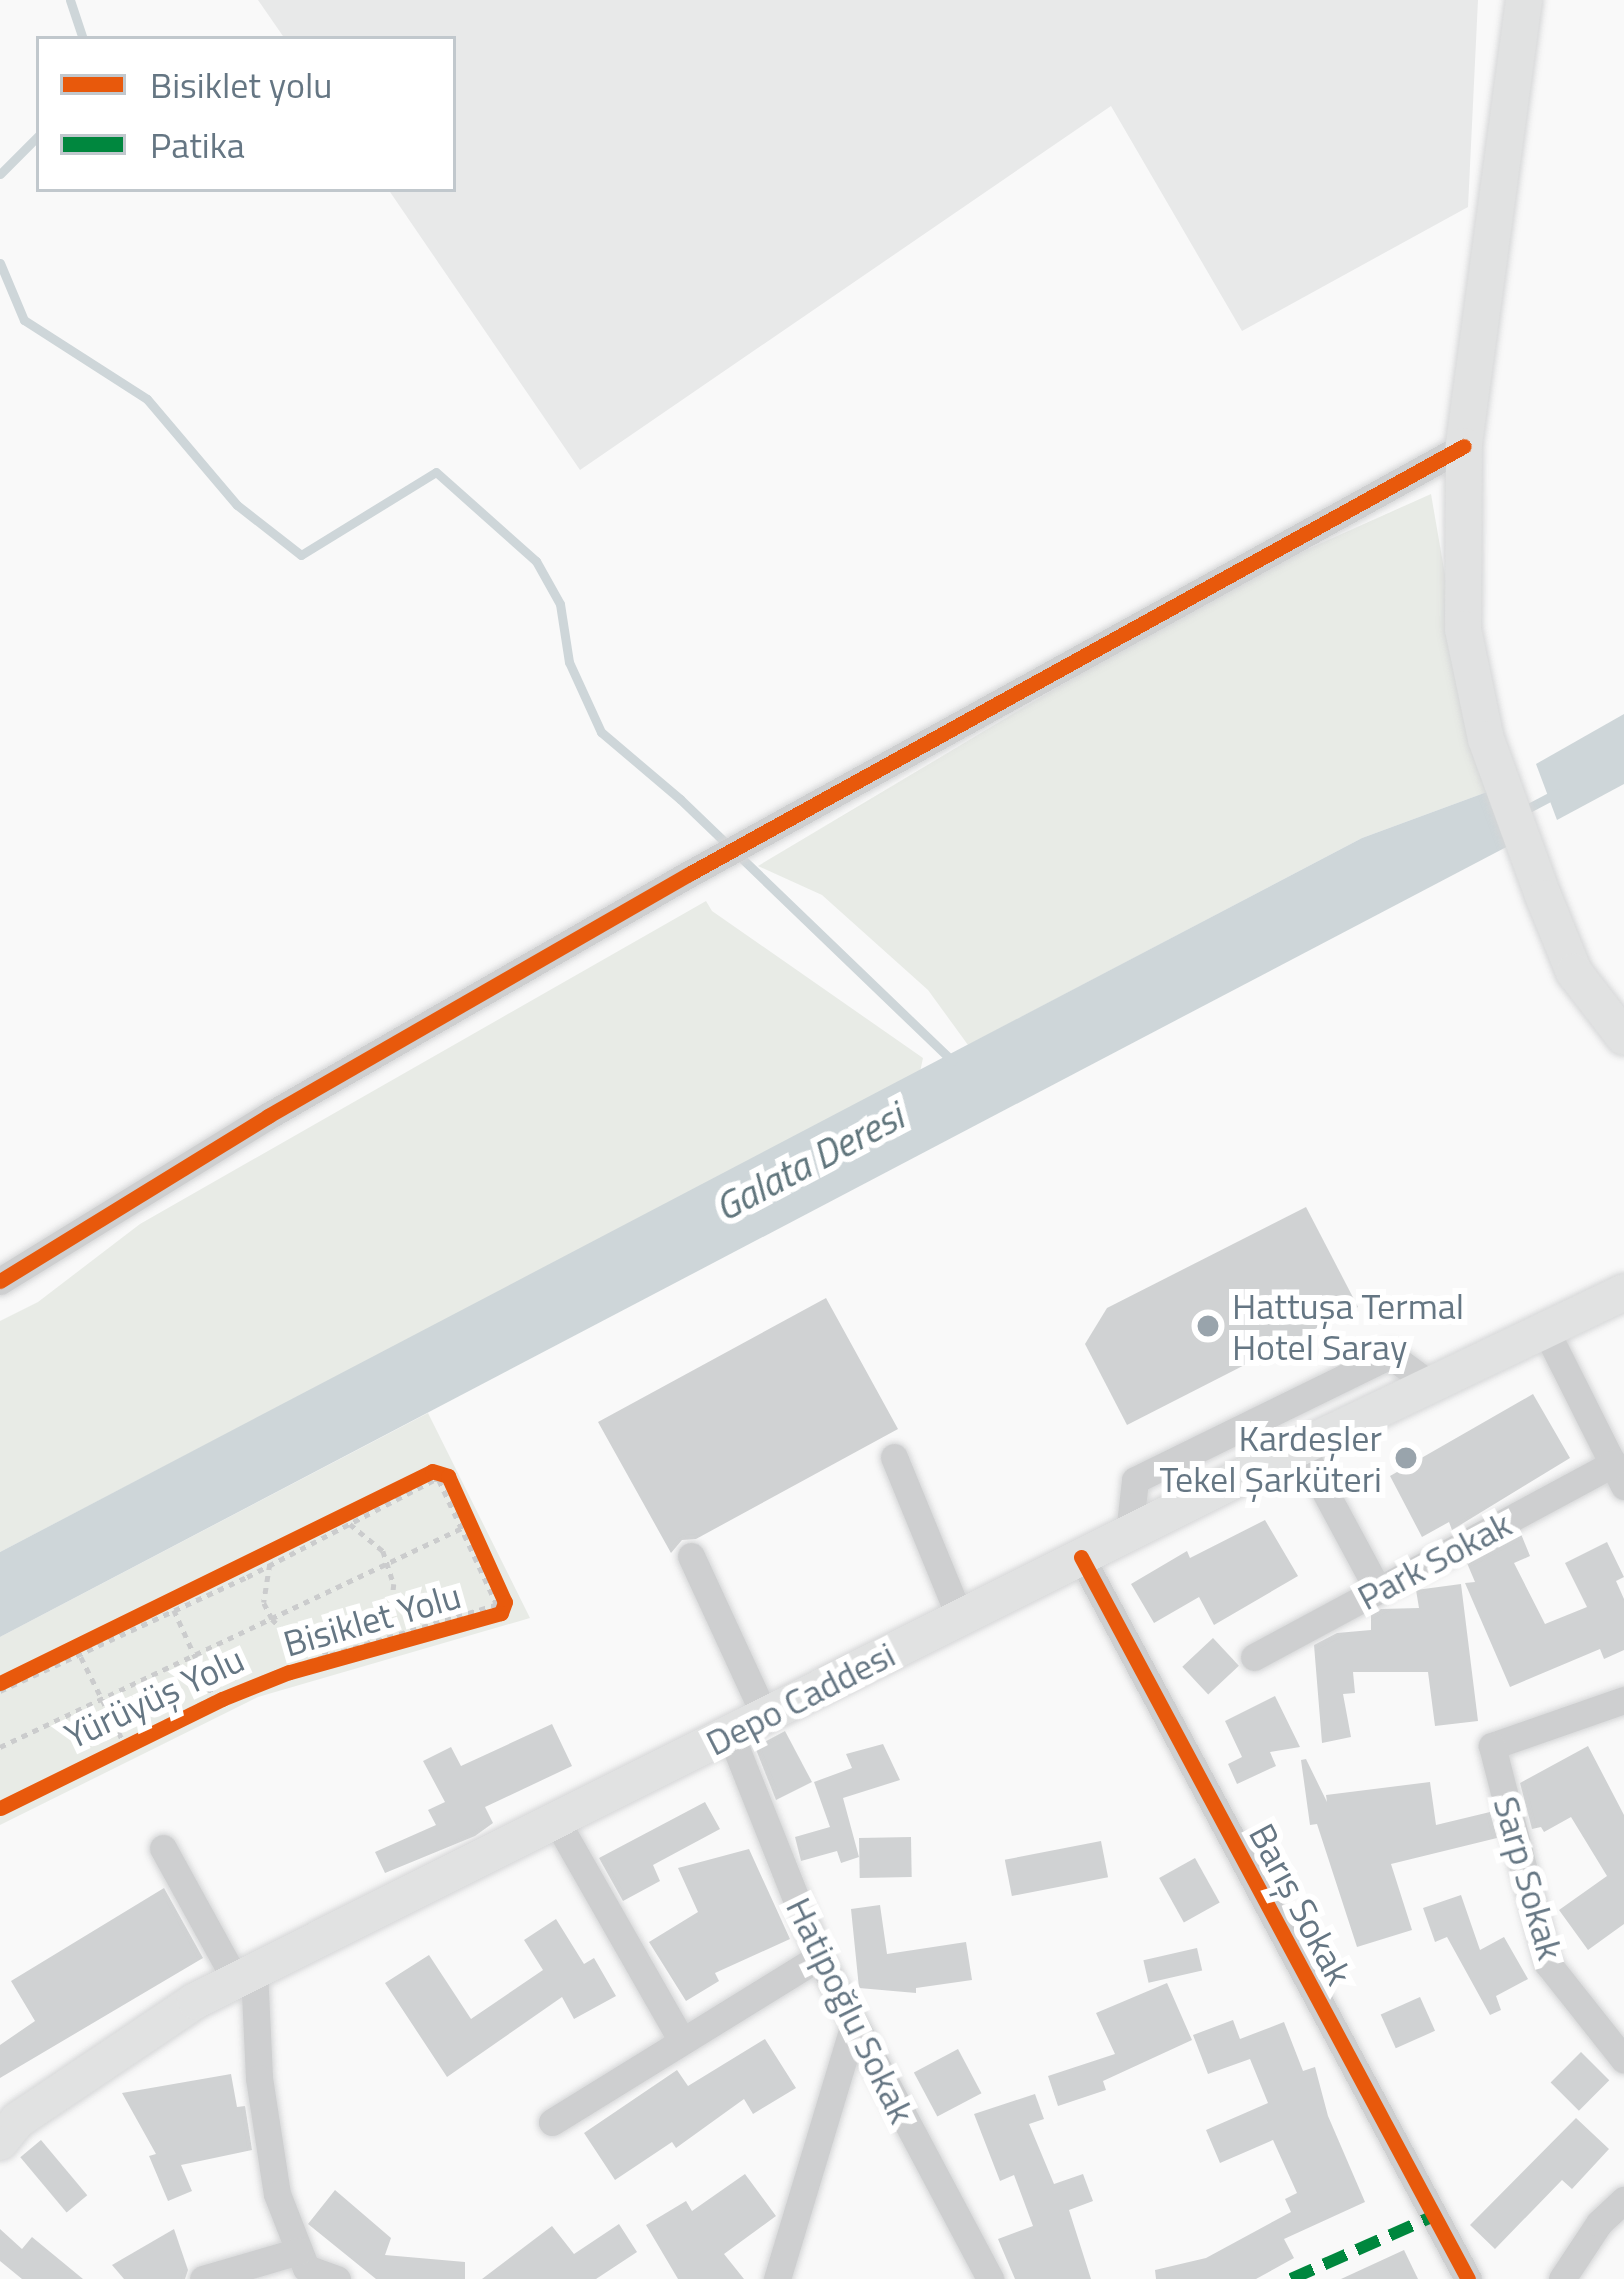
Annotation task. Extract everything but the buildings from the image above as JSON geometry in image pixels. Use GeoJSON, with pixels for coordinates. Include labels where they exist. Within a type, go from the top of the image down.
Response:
{"type":"FeatureCollection","features":[{"type":"Feature","properties":{"kind":"main road"},"geometry":{"type":"LineString","coordinates":[[1524,0],[1463,446],[1463,629],[1486,739],[1544,898],[1574,971],[1624,1037]]}},
{"type":"Feature","properties":{"kind":"main road","name":"Depo Caddesi"},"geometry":{"type":"LineString","coordinates":[[0,2142],[18,2120],[195,2001],[1129,1533],[1624,1292]]}},
{"type":"Feature","properties":{"kind":"street"},"geometry":{"type":"LineString","coordinates":[[0,1281],[268,1116],[689,874],[1463,446]]}},
{"type":"Feature","properties":{"kind":"street"},"geometry":{"type":"LineString","coordinates":[[1545,1329],[1619,1474]]}},
{"type":"Feature","properties":{"kind":"street"},"geometry":{"type":"LineString","coordinates":[[1129,1533],[1135,1480],[1390,1354],[1431,1384]]}},
{"type":"Feature","properties":{"kind":"street"},"geometry":{"type":"LineString","coordinates":[[1301,1448],[1378,1590]]}},
{"type":"Feature","properties":{"kind":"street"},"geometry":{"type":"LineString","coordinates":[[894,1457],[960,1618]]}},
{"type":"Feature","properties":{"kind":"street","name":"Park Sokak"},"geometry":{"type":"LineString","coordinates":[[1254,1657],[1378,1590],[1619,1474]]}},
{"type":"Feature","properties":{"kind":"street"},"geometry":{"type":"LineString","coordinates":[[691,1556],[765,1716]]}},
{"type":"Feature","properties":{"kind":"street","name":"Barış Sokak"},"geometry":{"type":"LineString","coordinates":[[1082,1558],[1468,2279]]}},
{"type":"Feature","properties":{"kind":"street","name":"Sarp Sokak"},"geometry":{"type":"LineString","coordinates":[[1624,1700],[1492,1747],[1548,1964],[1624,2060]]}},
{"type":"Feature","properties":{"kind":"street","name":"Hatipoğlu Sokak"},"geometry":{"type":"LineString","coordinates":[[730,1733],[819,1957],[990,2279]]}},
{"type":"Feature","properties":{"kind":"street"},"geometry":{"type":"LineString","coordinates":[[557,1822],[682,2041]]}},
{"type":"Feature","properties":{"kind":"street"},"geometry":{"type":"LineString","coordinates":[[163,1848],[245,1976],[277,2194],[306,2268],[337,2279]]}},
{"type":"Feature","properties":{"kind":"street"},"geometry":{"type":"LineString","coordinates":[[552,2122],[819,1957]]}},
{"type":"Feature","properties":{"kind":"street"},"geometry":{"type":"LineString","coordinates":[[777,2279],[779,2260],[854,2027]]}},
{"type":"Feature","properties":{"kind":"street"},"geometry":{"type":"LineString","coordinates":[[1562,2279],[1599,2223],[1624,2200]]}},
{"type":"Feature","properties":{"kind":"street"},"geometry":{"type":"LineString","coordinates":[[203,2279],[299,2251]]}},
{"type":"Feature","properties":{"kind":"path"},"geometry":{"type":"LineString","coordinates":[[350,1523],[374,1539],[388,1563],[396,1596],[392,1612],[369,1642]]}},
{"type":"Feature","properties":{"kind":"path"},"geometry":{"type":"LineString","coordinates":[[0,1747],[462,1528]]}},
{"type":"Feature","properties":{"kind":"path"},"geometry":{"type":"LineString","coordinates":[[270,1564],[263,1603],[272,1619],[299,1646],[333,1653]]}},
{"type":"Feature","properties":{"kind":"path"},"geometry":{"type":"LineString","coordinates":[[174,1610],[214,1698]]}},
{"type":"Feature","properties":{"kind":"path"},"geometry":{"type":"LineString","coordinates":[[80,1655],[124,1743]]}},
{"type":"Feature","properties":{"kind":"shaded area"},"geometry":{"type":"Polygon","coordinates":[[[258,0],[1478,0],[1468,207],[1242,331],[1111,106],[580,470],[390,192],[456,192],[456,36],[283,36],[258,0]]]}},
{"type":"Feature","properties":{"kind":"shaded area"},"geometry":{"type":"Polygon","coordinates":[[[1431,494],[1464,685],[1495,789],[1362,838],[968,1045],[928,990],[822,895],[758,866],[1234,582],[1431,494]]]}},
{"type":"Feature","properties":{"kind":"shaded area"},"geometry":{"type":"Polygon","coordinates":[[[706,901],[712,911],[923,1058],[920,1072],[0,1552],[0,1321],[38,1302],[140,1224],[706,901]]]}},
{"type":"Feature","properties":{"kind":"shaded area"},"geometry":{"type":"Polygon","coordinates":[[[428,1413],[530,1618],[258,1697],[0,1825],[0,1637],[428,1413]]]}},
{"type":"Feature","properties":{"kind":"water"},"geometry":{"type":"Polygon","coordinates":[[[1624,714],[1624,784],[1557,820],[1536,764],[1624,714]]]}},
{"type":"Feature","properties":{"kind":"water"},"geometry":{"type":"Polygon","coordinates":[[[1495,789],[1514,843],[0,1637],[0,1552],[1362,838],[1495,789]]]}},
{"type":"Feature","properties":{"kind":"waterway"},"geometry":{"type":"LineString","coordinates":[[70,0],[82,36]]}},
{"type":"Feature","properties":{"kind":"waterway"},"geometry":{"type":"LineString","coordinates":[[0,174],[36,138]]}},
{"type":"Feature","properties":{"kind":"waterway"},"geometry":{"type":"LineString","coordinates":[[0,263],[24,320],[147,399],[237,505],[301,555],[436,472],[536,561],[560,604],[569,662],[601,732],[680,799],[952,1061]]}},
{"type":"Feature","properties":{"kind":"waterway","name":"Galata Deresi"},"geometry":{"type":"LineString","coordinates":[[1519,813],[1557,793]]}},
{"type":"Feature","properties":{"kind":"marked path"},"geometry":{"type":"LineString","coordinates":[[1291,2279],[1434,2216]]}},
{"type":"Feature","properties":{"kind":"cycle path"},"geometry":{"type":"LineString","coordinates":[[0,1281],[268,1116],[689,874],[1464,446]]}},
{"type":"Feature","properties":{"kind":"cycle path","name":"Bisiklet Yolu"},"geometry":{"type":"LineString","coordinates":[[0,1683],[432,1471],[448,1476],[505,1602],[501,1613],[289,1672],[222,1699],[0,1808]]}},
{"type":"Feature","properties":{"kind":"cycle path"},"geometry":{"type":"LineString","coordinates":[[1081,1557],[1468,2279]]}},
{"type":"Feature","properties":{"kind":"place","name":"Hattuşa Termal Hotel Saray"},"geometry":{"type":"Point","coordinates":[1208,1326]}},
{"type":"Feature","properties":{"kind":"place","name":"Kardeşler Tekel Şarküteri"},"geometry":{"type":"Point","coordinates":[1406,1458]}}]}
